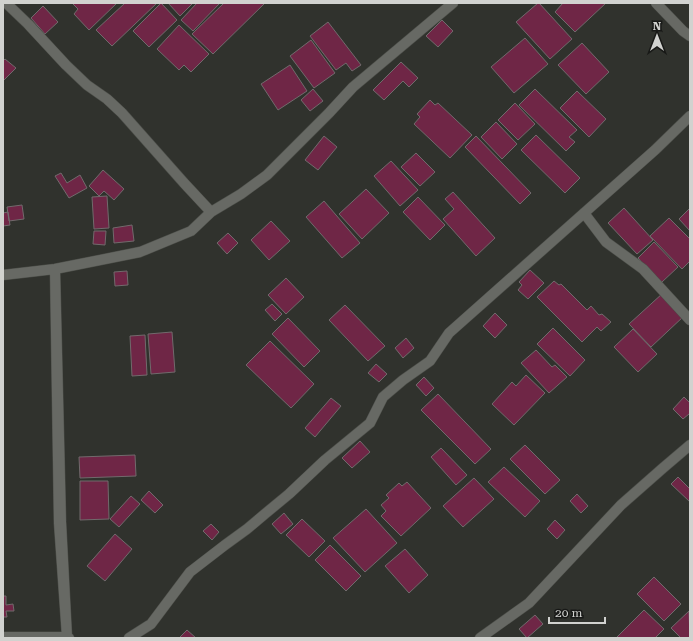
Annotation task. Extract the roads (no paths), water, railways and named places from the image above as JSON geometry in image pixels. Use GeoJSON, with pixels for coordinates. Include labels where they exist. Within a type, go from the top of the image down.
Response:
{"type":"FeatureCollection","features":[{"type":"Feature","properties":{"kind":"street"},"geometry":{"type":"LineString","coordinates":[[6,3],[87,85],[107,99],[122,113],[211,212]]}},
{"type":"Feature","properties":{"kind":"street"},"geometry":{"type":"LineString","coordinates":[[3,275],[55,269],[140,252],[191,231],[211,212],[241,194],[267,174],[329,113],[353,87],[453,3]]}},
{"type":"Feature","properties":{"kind":"street"},"geometry":{"type":"LineString","coordinates":[[656,3],[683,32],[690,36]]}},
{"type":"Feature","properties":{"kind":"street"},"geometry":{"type":"LineString","coordinates":[[129,638],[152,624],[190,572],[262,517],[325,460],[370,423],[383,397],[403,380],[430,361],[449,333],[655,150],[690,116]]}},
{"type":"Feature","properties":{"kind":"street"},"geometry":{"type":"LineString","coordinates":[[584,213],[606,242],[643,269],[690,320]]}},
{"type":"Feature","properties":{"kind":"street"},"geometry":{"type":"LineString","coordinates":[[3,637],[68,637],[59,523],[55,269]]}},
{"type":"Feature","properties":{"kind":"street"},"geometry":{"type":"LineString","coordinates":[[480,638],[530,603],[621,505],[690,445]]}}]}
